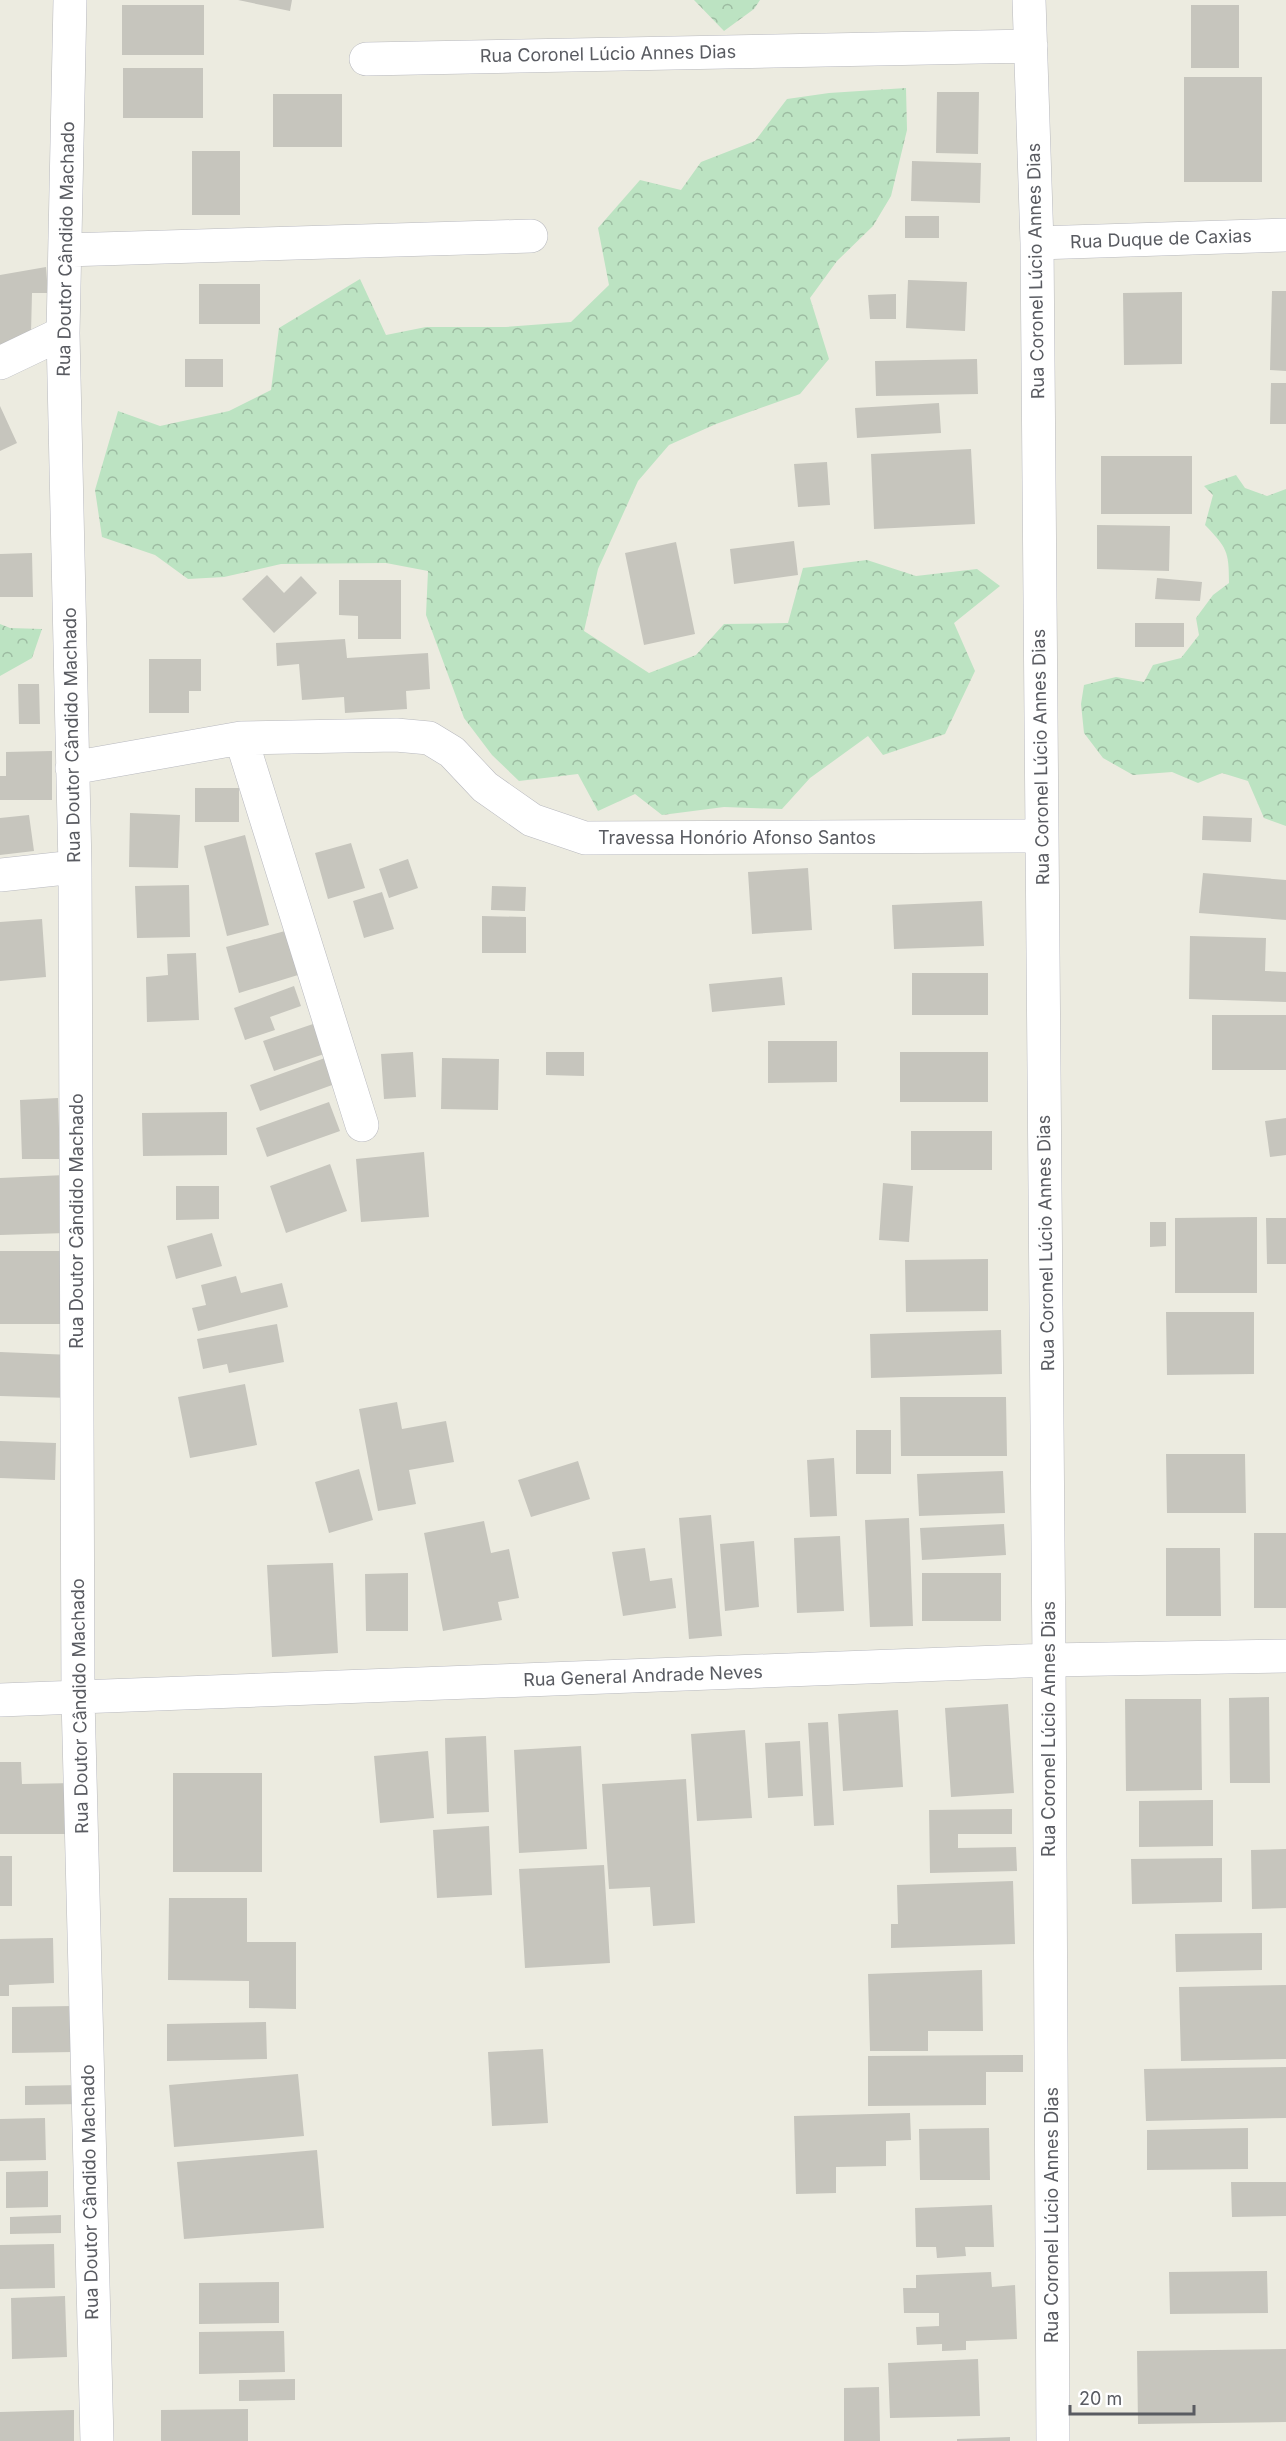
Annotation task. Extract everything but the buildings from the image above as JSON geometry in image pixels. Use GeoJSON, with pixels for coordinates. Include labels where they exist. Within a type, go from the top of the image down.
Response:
{"type":"FeatureCollection","features":[{"type":"Feature","properties":{"kind":"street","name":"Rua Doutor Cândido Machado"},"geometry":{"type":"LineString","coordinates":[[70,0],[63,333],[75,867],[78,1698],[97,2441]]}},
{"type":"Feature","properties":{"kind":"street","name":"Rua Coronel Lúcio Annes Dias"},"geometry":{"type":"LineString","coordinates":[[1029,0],[1037,243],[1053,2441]]}},
{"type":"Feature","properties":{"kind":"street","name":"Rua Coronel Lúcio Annes Dias"},"geometry":{"type":"LineString","coordinates":[[366,59],[1030,46]]}},
{"type":"Feature","properties":{"kind":"street","name":"Rua Duque de Caxias"},"geometry":{"type":"LineString","coordinates":[[1037,243],[1286,235]]}},
{"type":"Feature","properties":{"kind":"street"},"geometry":{"type":"LineString","coordinates":[[65,250],[531,236]]}},
{"type":"Feature","properties":{"kind":"street"},"geometry":{"type":"LineString","coordinates":[[0,363],[63,333]]}},
{"type":"Feature","properties":{"kind":"street","name":"Travessa Honório Afonso Santos"},"geometry":{"type":"LineString","coordinates":[[72,768],[241,738],[396,735],[429,738],[453,752],[485,787],[532,820],[585,838],[1042,836]]}},
{"type":"Feature","properties":{"kind":"street"},"geometry":{"type":"LineString","coordinates":[[241,738],[362,1125]]}},
{"type":"Feature","properties":{"kind":"street"},"geometry":{"type":"LineString","coordinates":[[0,875],[75,867]]}},
{"type":"Feature","properties":{"kind":"street","name":"Rua General Andrade Neves"},"geometry":{"type":"LineString","coordinates":[[0,1700],[1049,1660],[1286,1656]]}},
{"type":"Feature","properties":{"kind":"green space"},"geometry":{"type":"Polygon","coordinates":[[[694,0],[760,0],[754,9],[724,31],[694,0]]]}},
{"type":"Feature","properties":{"kind":"green space"},"geometry":{"type":"Polygon","coordinates":[[[906,88],[907,130],[891,196],[873,226],[837,261],[810,298],[829,359],[800,394],[716,424],[669,445],[638,481],[598,569],[584,631],[649,673],[696,655],[724,624],[788,623],[803,568],[867,560],[916,576],[977,569],[1000,586],[954,623],[975,671],[945,734],[883,755],[868,736],[810,778],[782,809],[724,807],[662,815],[635,794],[598,811],[578,774],[519,781],[492,755],[464,718],[426,615],[428,571],[386,563],[281,564],[224,577],[188,579],[155,555],[102,537],[95,490],[118,411],[160,426],[229,411],[271,390],[279,328],[360,279],[386,335],[426,327],[506,327],[571,322],[609,285],[598,228],[640,180],[681,190],[701,162],[755,141],[787,99],[829,93],[906,88]]]}},
{"type":"Feature","properties":{"kind":"green space"},"geometry":{"type":"Polygon","coordinates":[[[1236,475],[1245,488],[1267,496],[1286,489],[1286,826],[1264,818],[1248,781],[1222,773],[1198,783],[1172,772],[1133,775],[1103,758],[1084,733],[1081,704],[1084,685],[1116,677],[1144,682],[1153,665],[1181,658],[1199,635],[1196,618],[1213,595],[1229,583],[1225,551],[1205,525],[1213,495],[1204,486],[1236,475]]]}},
{"type":"Feature","properties":{"kind":"green space"},"geometry":{"type":"Polygon","coordinates":[[[0,624],[10,628],[42,629],[32,658],[0,676],[0,624]]]}}]}
